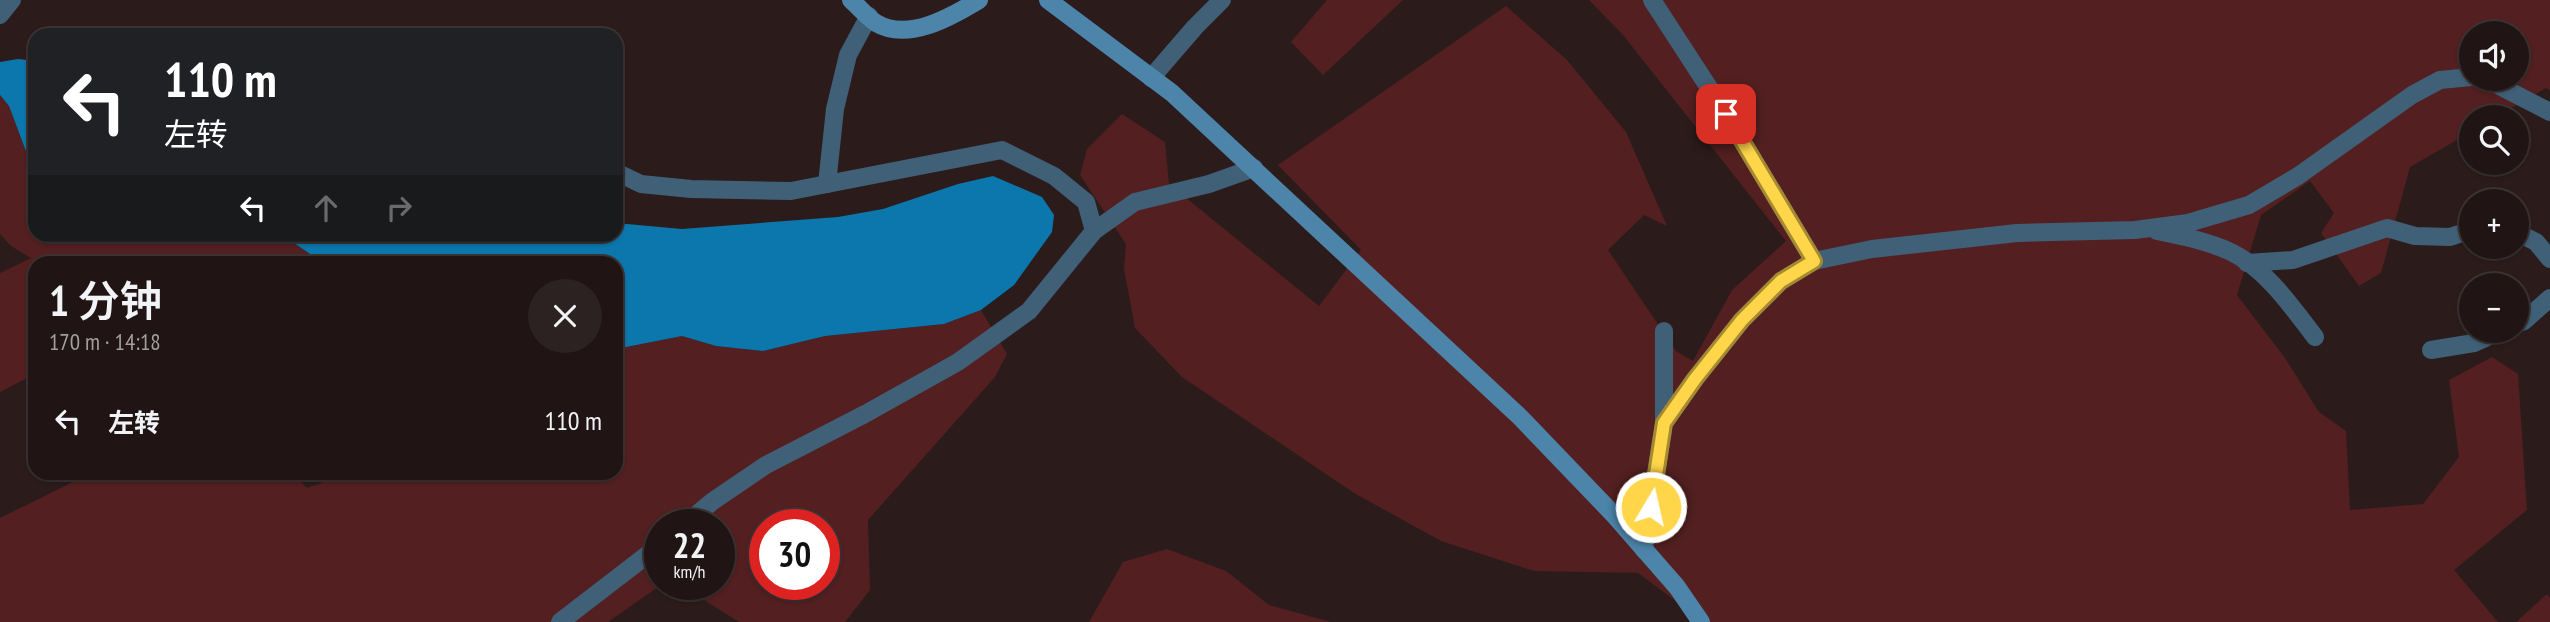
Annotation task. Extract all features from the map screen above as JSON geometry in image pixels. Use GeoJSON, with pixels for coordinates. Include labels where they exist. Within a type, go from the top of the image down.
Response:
{"type":"FeatureCollection","features":[{"type":"Feature","properties":{"kind":"street"},"geometry":{"type":"LineString","coordinates":[[0,15],[12,0]]}},
{"type":"Feature","properties":{"kind":"street"},"geometry":{"type":"LineString","coordinates":[[852,0],[876,23],[900,30],[932,25],[979,0]]}},
{"type":"Feature","properties":{"kind":"street"},"geometry":{"type":"LineString","coordinates":[[1048,0],[1172,93],[1521,418],[1677,587],[1701,622]]}},
{"type":"Feature","properties":{"kind":"street"},"geometry":{"type":"LineString","coordinates":[[1152,78],[1222,0]]}},
{"type":"Feature","properties":{"kind":"street"},"geometry":{"type":"LineString","coordinates":[[1652,0],[1726,114],[1814,261]]}},
{"type":"Feature","properties":{"kind":"street"},"geometry":{"type":"LineString","coordinates":[[827,184],[835,109],[848,55],[869,16]]}},
{"type":"Feature","properties":{"kind":"street"},"geometry":{"type":"LineString","coordinates":[[1664,423],[1742,320],[1781,281],[1814,261],[1872,249],[2017,233],[2147,228],[2188,223],[2249,205],[2298,176],[2412,95],[2440,80],[2459,78]]}},
{"type":"Feature","properties":{"kind":"street"},"geometry":{"type":"LineString","coordinates":[[2509,91],[2550,112]]}},
{"type":"Feature","properties":{"kind":"street"},"geometry":{"type":"LineString","coordinates":[[623,175],[641,184],[691,189],[790,191],[1002,150],[1054,176],[1086,202],[1094,231]]}},
{"type":"Feature","properties":{"kind":"street"},"geometry":{"type":"LineString","coordinates":[[703,509],[766,465],[958,362],[1029,311],[1094,231],[1135,202],[1209,184],[1254,168]]}},
{"type":"Feature","properties":{"kind":"street"},"geometry":{"type":"LineString","coordinates":[[2147,228],[2231,252],[2257,270],[2285,298],[2315,337]]}},
{"type":"Feature","properties":{"kind":"street"},"geometry":{"type":"LineString","coordinates":[[2247,263],[2293,260],[2387,229],[2415,236],[2451,237],[2459,234]]}},
{"type":"Feature","properties":{"kind":"street"},"geometry":{"type":"LineString","coordinates":[[2529,238],[2536,242],[2550,259]]}},
{"type":"Feature","properties":{"kind":"street"},"geometry":{"type":"LineString","coordinates":[[2529,317],[2550,298]]}},
{"type":"Feature","properties":{"kind":"street"},"geometry":{"type":"LineString","coordinates":[[1644,550],[1664,423],[1664,331]]}},
{"type":"Feature","properties":{"kind":"street"},"geometry":{"type":"LineString","coordinates":[[2431,350],[2474,343]]}},
{"type":"Feature","properties":{"kind":"street"},"geometry":{"type":"LineString","coordinates":[[560,622],[644,557]]}},
{"type":"Feature","properties":{"kind":"shaded area"},"geometry":{"type":"Polygon","coordinates":[[[1327,0],[1403,0],[1323,75],[1291,42],[1327,0]]]}},
{"type":"Feature","properties":{"kind":"shaded area"},"geometry":{"type":"Polygon","coordinates":[[[1589,0],[2550,0],[2550,90],[2546,88],[2517,105],[2459,105],[2459,139],[2410,167],[2381,273],[2359,286],[2321,233],[2334,213],[2310,181],[2261,215],[2237,295],[2285,358],[2319,412],[2346,431],[2350,510],[2423,504],[2459,457],[2449,380],[2492,357],[2518,374],[2527,510],[2454,570],[2498,622],[1704,622],[1638,573],[1534,571],[1441,541],[1354,493],[1182,377],[1135,328],[1124,269],[1126,244],[1080,175],[1087,149],[1122,114],[1165,142],[1169,184],[1319,306],[1361,250],[1278,165],[1506,6],[1567,60],[1626,132],[1667,226],[1644,215],[1608,250],[1676,351],[1693,361],[1732,290],[1786,241],[1623,35],[1589,0]]]}},
{"type":"Feature","properties":{"kind":"shaded area"},"geometry":{"type":"Polygon","coordinates":[[[0,95],[9,106],[28,157],[28,242],[292,242],[313,256],[28,256],[11,246],[0,234],[0,95]]]}},
{"type":"Feature","properties":{"kind":"shaded area"},"geometry":{"type":"Polygon","coordinates":[[[28,259],[28,378],[0,392],[0,273],[28,259]]]}},
{"type":"Feature","properties":{"kind":"shaded area"},"geometry":{"type":"Polygon","coordinates":[[[981,310],[1007,354],[995,377],[868,520],[870,590],[845,622],[739,622],[704,600],[735,600],[735,509],[644,509],[644,597],[608,622],[0,622],[0,518],[77,480],[299,480],[307,488],[329,480],[623,480],[623,348],[682,336],[716,346],[763,351],[825,336],[944,324],[981,310]]]}},
{"type":"Feature","properties":{"kind":"shaded area"},"geometry":{"type":"Polygon","coordinates":[[[1167,549],[1226,571],[1269,605],[1331,622],[1089,622],[1123,562],[1167,549]]]}},
{"type":"Feature","properties":{"kind":"shaded area"},"geometry":{"type":"Polygon","coordinates":[[[2547,594],[2550,598],[2550,622],[2516,622],[2547,594]]]}},
{"type":"Feature","properties":{"kind":"water"},"geometry":{"type":"Polygon","coordinates":[[[28,60],[28,157],[9,106],[0,95],[0,62],[28,60]]]}},
{"type":"Feature","properties":{"kind":"water"},"geometry":{"type":"Polygon","coordinates":[[[993,176],[1042,197],[1054,215],[1052,232],[1014,285],[981,310],[944,324],[825,336],[763,351],[716,346],[682,336],[623,348],[623,256],[313,256],[292,242],[623,242],[623,224],[682,229],[838,217],[883,209],[958,184],[993,176]]]}},
{"type":"Feature","properties":{"kind":"route"},"geometry":{"type":"LineString","coordinates":[[1651,507],[1664,423],[1742,320],[1781,281],[1814,261],[1726,114]]}}]}
